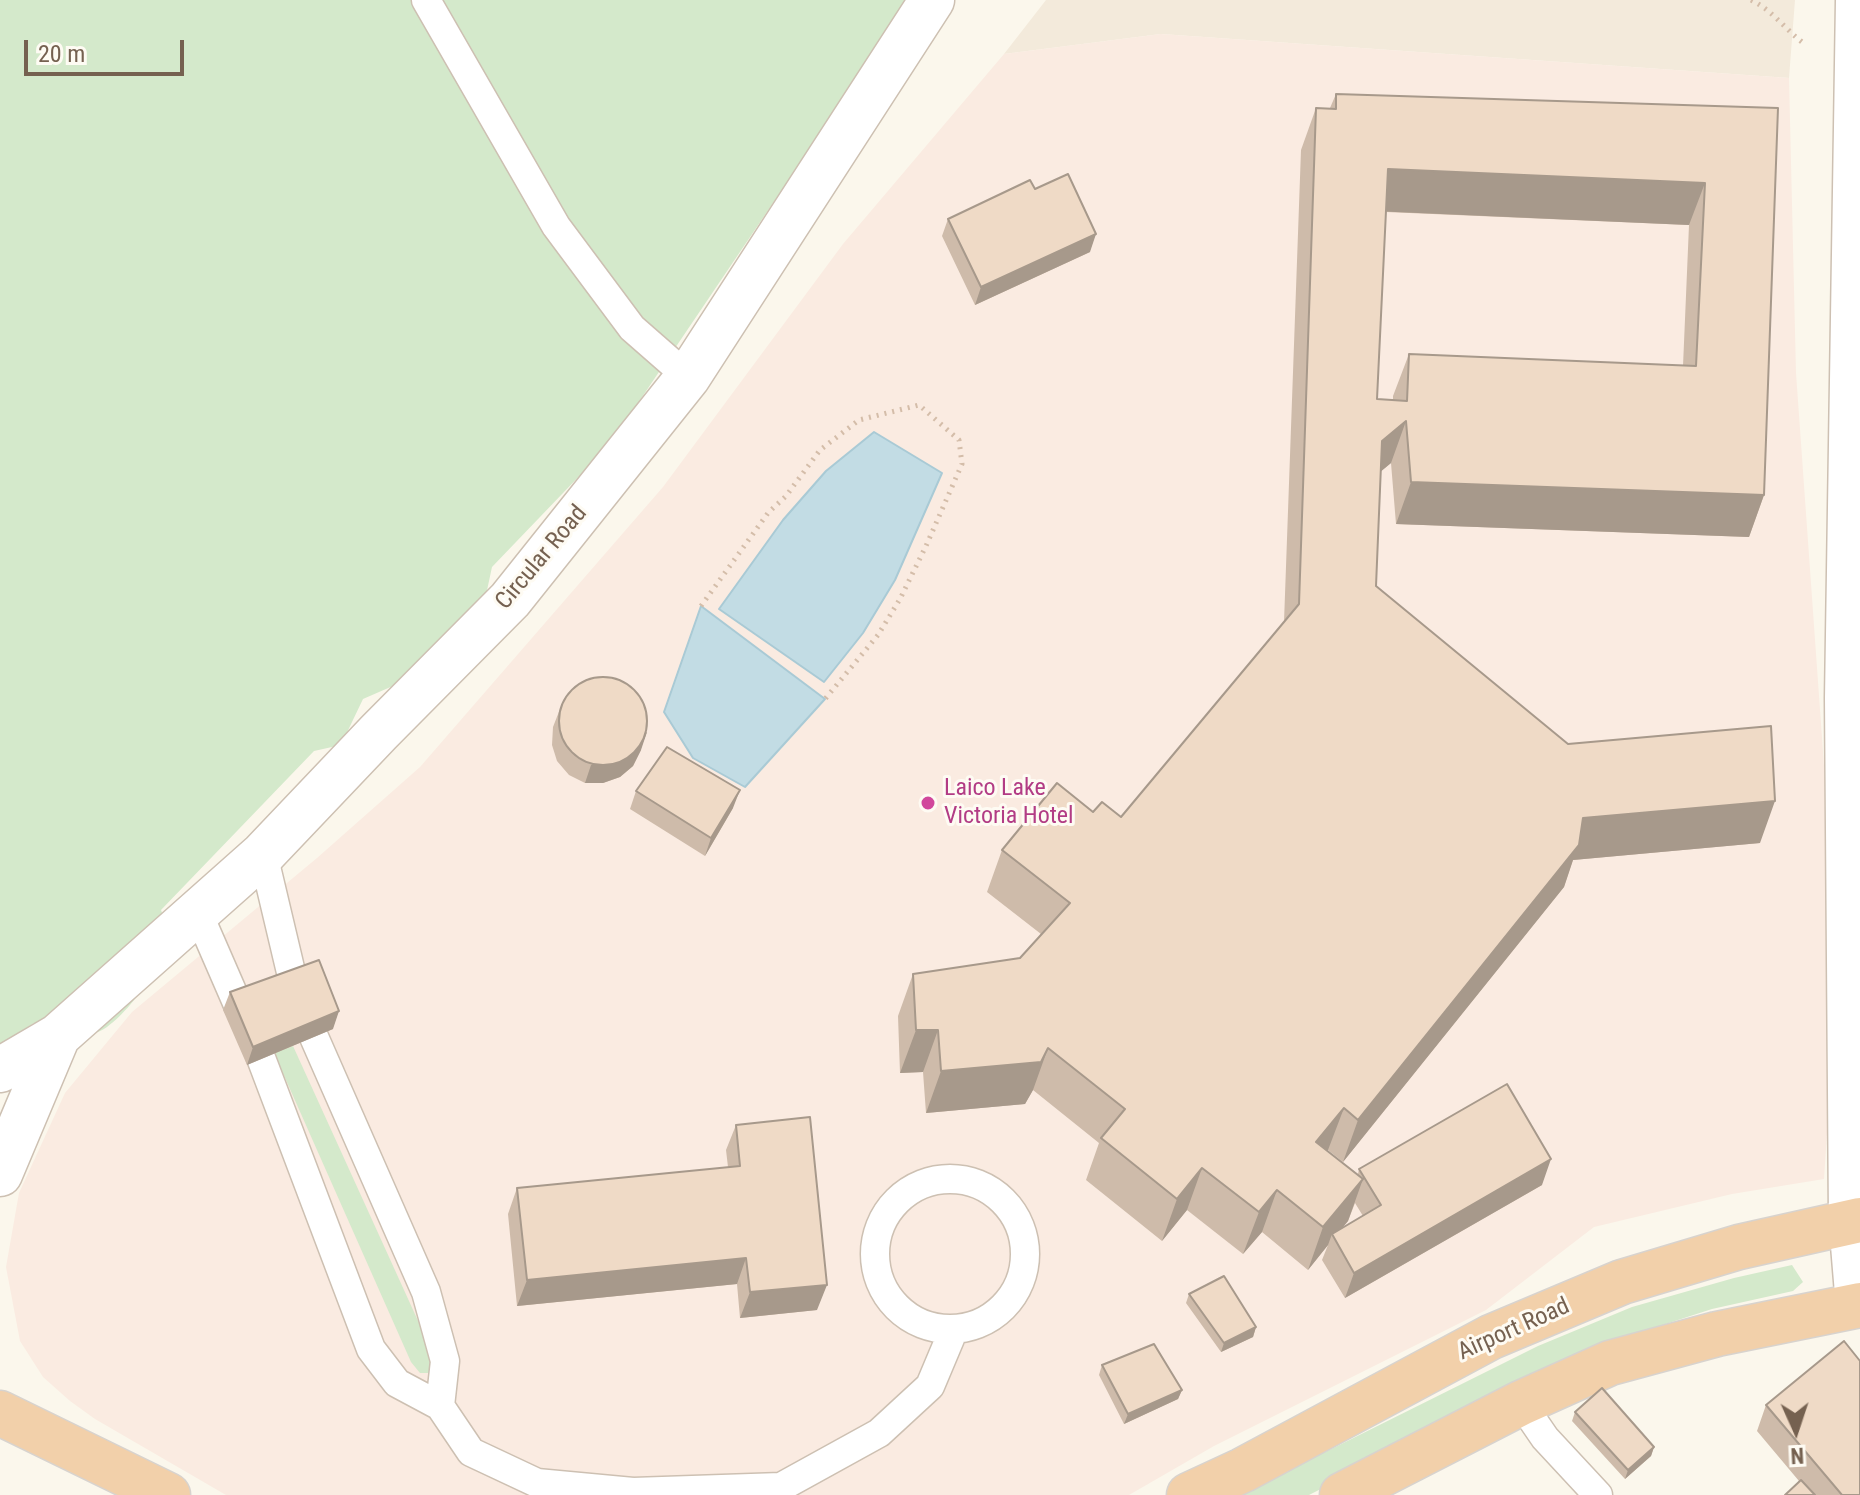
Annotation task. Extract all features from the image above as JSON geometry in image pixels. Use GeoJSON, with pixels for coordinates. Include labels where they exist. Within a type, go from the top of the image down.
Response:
{"type":"FeatureCollection","features":[{"type":"Feature","properties":{"kind":"highway","name":"Airport Road"},"geometry":{"type":"LineString","coordinates":[[1189,1495],[1243,1470],[1491,1337],[1622,1282],[1739,1247],[1855,1220]]}},
{"type":"Feature","properties":{"kind":"highway"},"geometry":{"type":"LineString","coordinates":[[1342,1495],[1521,1403],[1610,1363],[1717,1334],[1859,1305]]}},
{"type":"Feature","properties":{"kind":"highway"},"geometry":{"type":"LineString","coordinates":[[0,1413],[168,1495]]}},
{"type":"Feature","properties":{"kind":"street","name":"Circular Road"},"geometry":{"type":"LineString","coordinates":[[0,1070],[58,1036],[263,854],[510,600],[688,377],[932,0]]}},
{"type":"Feature","properties":{"kind":"street"},"geometry":{"type":"LineString","coordinates":[[1858,0],[1847,698],[1859,1305]]}},
{"type":"Feature","properties":{"kind":"street","name":"Circular Road"},"geometry":{"type":"LineString","coordinates":[[0,1174],[58,1036]]}},
{"type":"Feature","properties":{"kind":"lane"},"geometry":{"type":"LineString","coordinates":[[426,0],[556,226],[632,328],[688,377]]}},
{"type":"Feature","properties":{"kind":"lane"},"geometry":{"type":"LineString","coordinates":[[263,854],[294,985]]}},
{"type":"Feature","properties":{"kind":"lane"},"geometry":{"type":"LineString","coordinates":[[198,913],[238,1005]]}},
{"type":"Feature","properties":{"kind":"lane"},"geometry":{"type":"LineString","coordinates":[[314,1037],[426,1292],[445,1361],[440,1406]]}},
{"type":"Feature","properties":{"kind":"lane"},"geometry":{"type":"LineString","coordinates":[[261,1058],[371,1349],[397,1383],[440,1406],[471,1452],[537,1483],[633,1492],[781,1487],[879,1433],[930,1386],[954,1329]]}},
{"type":"Feature","properties":{"kind":"lane"},"geometry":{"type":"LineString","coordinates":[[947,1179],[973,1182],[996,1194],[1014,1214],[1024,1238],[1026,1264],[1017,1289],[1002,1310],[979,1324],[954,1329],[927,1326],[904,1314],[886,1295],[875,1271],[875,1245],[882,1220],[898,1199],[920,1184],[947,1179]]}},
{"type":"Feature","properties":{"kind":"lane"},"geometry":{"type":"LineString","coordinates":[[1521,1403],[1545,1438],[1598,1495]]}},
{"type":"Feature","properties":{"kind":"path"},"geometry":{"type":"LineString","coordinates":[[701,606],[768,513],[786,496],[820,450],[859,420],[919,405],[959,440],[962,464],[900,599],[878,635],[825,699]]}},
{"type":"Feature","properties":{"kind":"shaded area"},"geometry":{"type":"Polygon","coordinates":[[[1046,0],[1795,0],[1789,78],[1161,34],[1004,54],[1046,0]]]}},
{"type":"Feature","properties":{"kind":"shaded area"},"geometry":{"type":"Polygon","coordinates":[[[1161,34],[1789,78],[1796,373],[1831,864],[1829,1103],[1824,1179],[1732,1194],[1594,1227],[1486,1310],[1214,1446],[1129,1495],[226,1495],[95,1419],[70,1401],[43,1377],[20,1341],[6,1267],[19,1193],[65,1093],[132,1012],[317,858],[420,767],[663,487],[843,244],[1004,54],[1161,34]]]}},
{"type":"Feature","properties":{"kind":"green space"},"geometry":{"type":"Polygon","coordinates":[[[0,0],[910,0],[611,443],[492,567],[486,595],[402,682],[363,699],[341,745],[314,751],[161,910],[165,924],[164,940],[152,974],[142,990],[107,1027],[73,1042],[41,1031],[34,1023],[0,1044],[0,0]]]}},
{"type":"Feature","properties":{"kind":"green space"},"geometry":{"type":"Polygon","coordinates":[[[293,1046],[434,1356],[432,1373],[420,1373],[411,1362],[274,1053],[293,1046]]]}},
{"type":"Feature","properties":{"kind":"green space"},"geometry":{"type":"Polygon","coordinates":[[[1792,1265],[1803,1282],[1793,1291],[1712,1309],[1610,1342],[1309,1495],[1239,1495],[1538,1346],[1632,1307],[1792,1265]]]}},
{"type":"Feature","properties":{"kind":"water"},"geometry":{"type":"Polygon","coordinates":[[[874,432],[942,473],[895,580],[863,633],[824,682],[719,609],[783,520],[826,471],[874,432]]]}},
{"type":"Feature","properties":{"kind":"water"},"geometry":{"type":"Polygon","coordinates":[[[701,606],[825,699],[745,787],[693,758],[664,712],[701,606]]]}},
{"type":"Feature","properties":{"kind":"building"},"geometry":{"type":"Polygon","coordinates":[[[1336,94],[1778,108],[1764,495],[1411,482],[1406,421],[1382,441],[1376,586],[1568,744],[1771,726],[1775,801],[1583,818],[1579,845],[1358,1120],[1344,1108],[1316,1142],[1363,1179],[1323,1227],[1277,1190],[1259,1212],[1202,1168],[1177,1199],[1101,1138],[1125,1109],[1048,1048],[1041,1062],[941,1071],[938,1030],[916,1030],[913,974],[1020,958],[1070,903],[1002,850],[1057,783],[1093,812],[1102,802],[1121,817],[1299,604],[1316,108],[1336,109],[1336,94]],[[1388,169],[1377,399],[1407,401],[1409,354],[1696,366],[1705,183],[1388,169]]]}},
{"type":"Feature","properties":{"kind":"building"},"geometry":{"type":"Polygon","coordinates":[[[1068,174],[1096,234],[981,287],[948,219],[1030,180],[1035,189],[1068,174]]]}},
{"type":"Feature","properties":{"kind":"building"},"geometry":{"type":"Polygon","coordinates":[[[603,677],[628,684],[640,696],[647,721],[640,746],[628,758],[603,765],[578,758],[566,746],[559,721],[566,696],[578,684],[603,677]]]}},
{"type":"Feature","properties":{"kind":"building"},"geometry":{"type":"Polygon","coordinates":[[[667,747],[740,790],[711,838],[636,791],[667,747]]]}},
{"type":"Feature","properties":{"kind":"building"},"geometry":{"type":"Polygon","coordinates":[[[319,960],[339,1011],[253,1047],[230,992],[319,960]]]}},
{"type":"Feature","properties":{"kind":"building"},"geometry":{"type":"Polygon","coordinates":[[[1507,1084],[1551,1159],[1354,1273],[1332,1234],[1381,1205],[1359,1169],[1507,1084]]]}},
{"type":"Feature","properties":{"kind":"building"},"geometry":{"type":"Polygon","coordinates":[[[810,1117],[827,1285],[750,1292],[746,1258],[527,1280],[517,1188],[740,1166],[736,1125],[810,1117]]]}},
{"type":"Feature","properties":{"kind":"building"},"geometry":{"type":"Polygon","coordinates":[[[1224,1276],[1256,1327],[1224,1343],[1189,1294],[1224,1276]]]}},
{"type":"Feature","properties":{"kind":"building"},"geometry":{"type":"Polygon","coordinates":[[[1844,1341],[1860,1361],[1860,1495],[1842,1495],[1766,1405],[1844,1341]]]}},
{"type":"Feature","properties":{"kind":"building"},"geometry":{"type":"Polygon","coordinates":[[[1154,1344],[1182,1390],[1128,1414],[1102,1365],[1154,1344]]]}},
{"type":"Feature","properties":{"kind":"building"},"geometry":{"type":"Polygon","coordinates":[[[1602,1388],[1654,1447],[1628,1470],[1575,1412],[1602,1388]]]}},
{"type":"Feature","properties":{"kind":"building"},"geometry":{"type":"Polygon","coordinates":[[[1801,1480],[1815,1495],[1785,1495],[1801,1480]]]}},
{"type":"Feature","properties":{"kind":"place","name":"Laico Lake Victoria Hotel"},"geometry":{"type":"Point","coordinates":[928,803]}}]}
